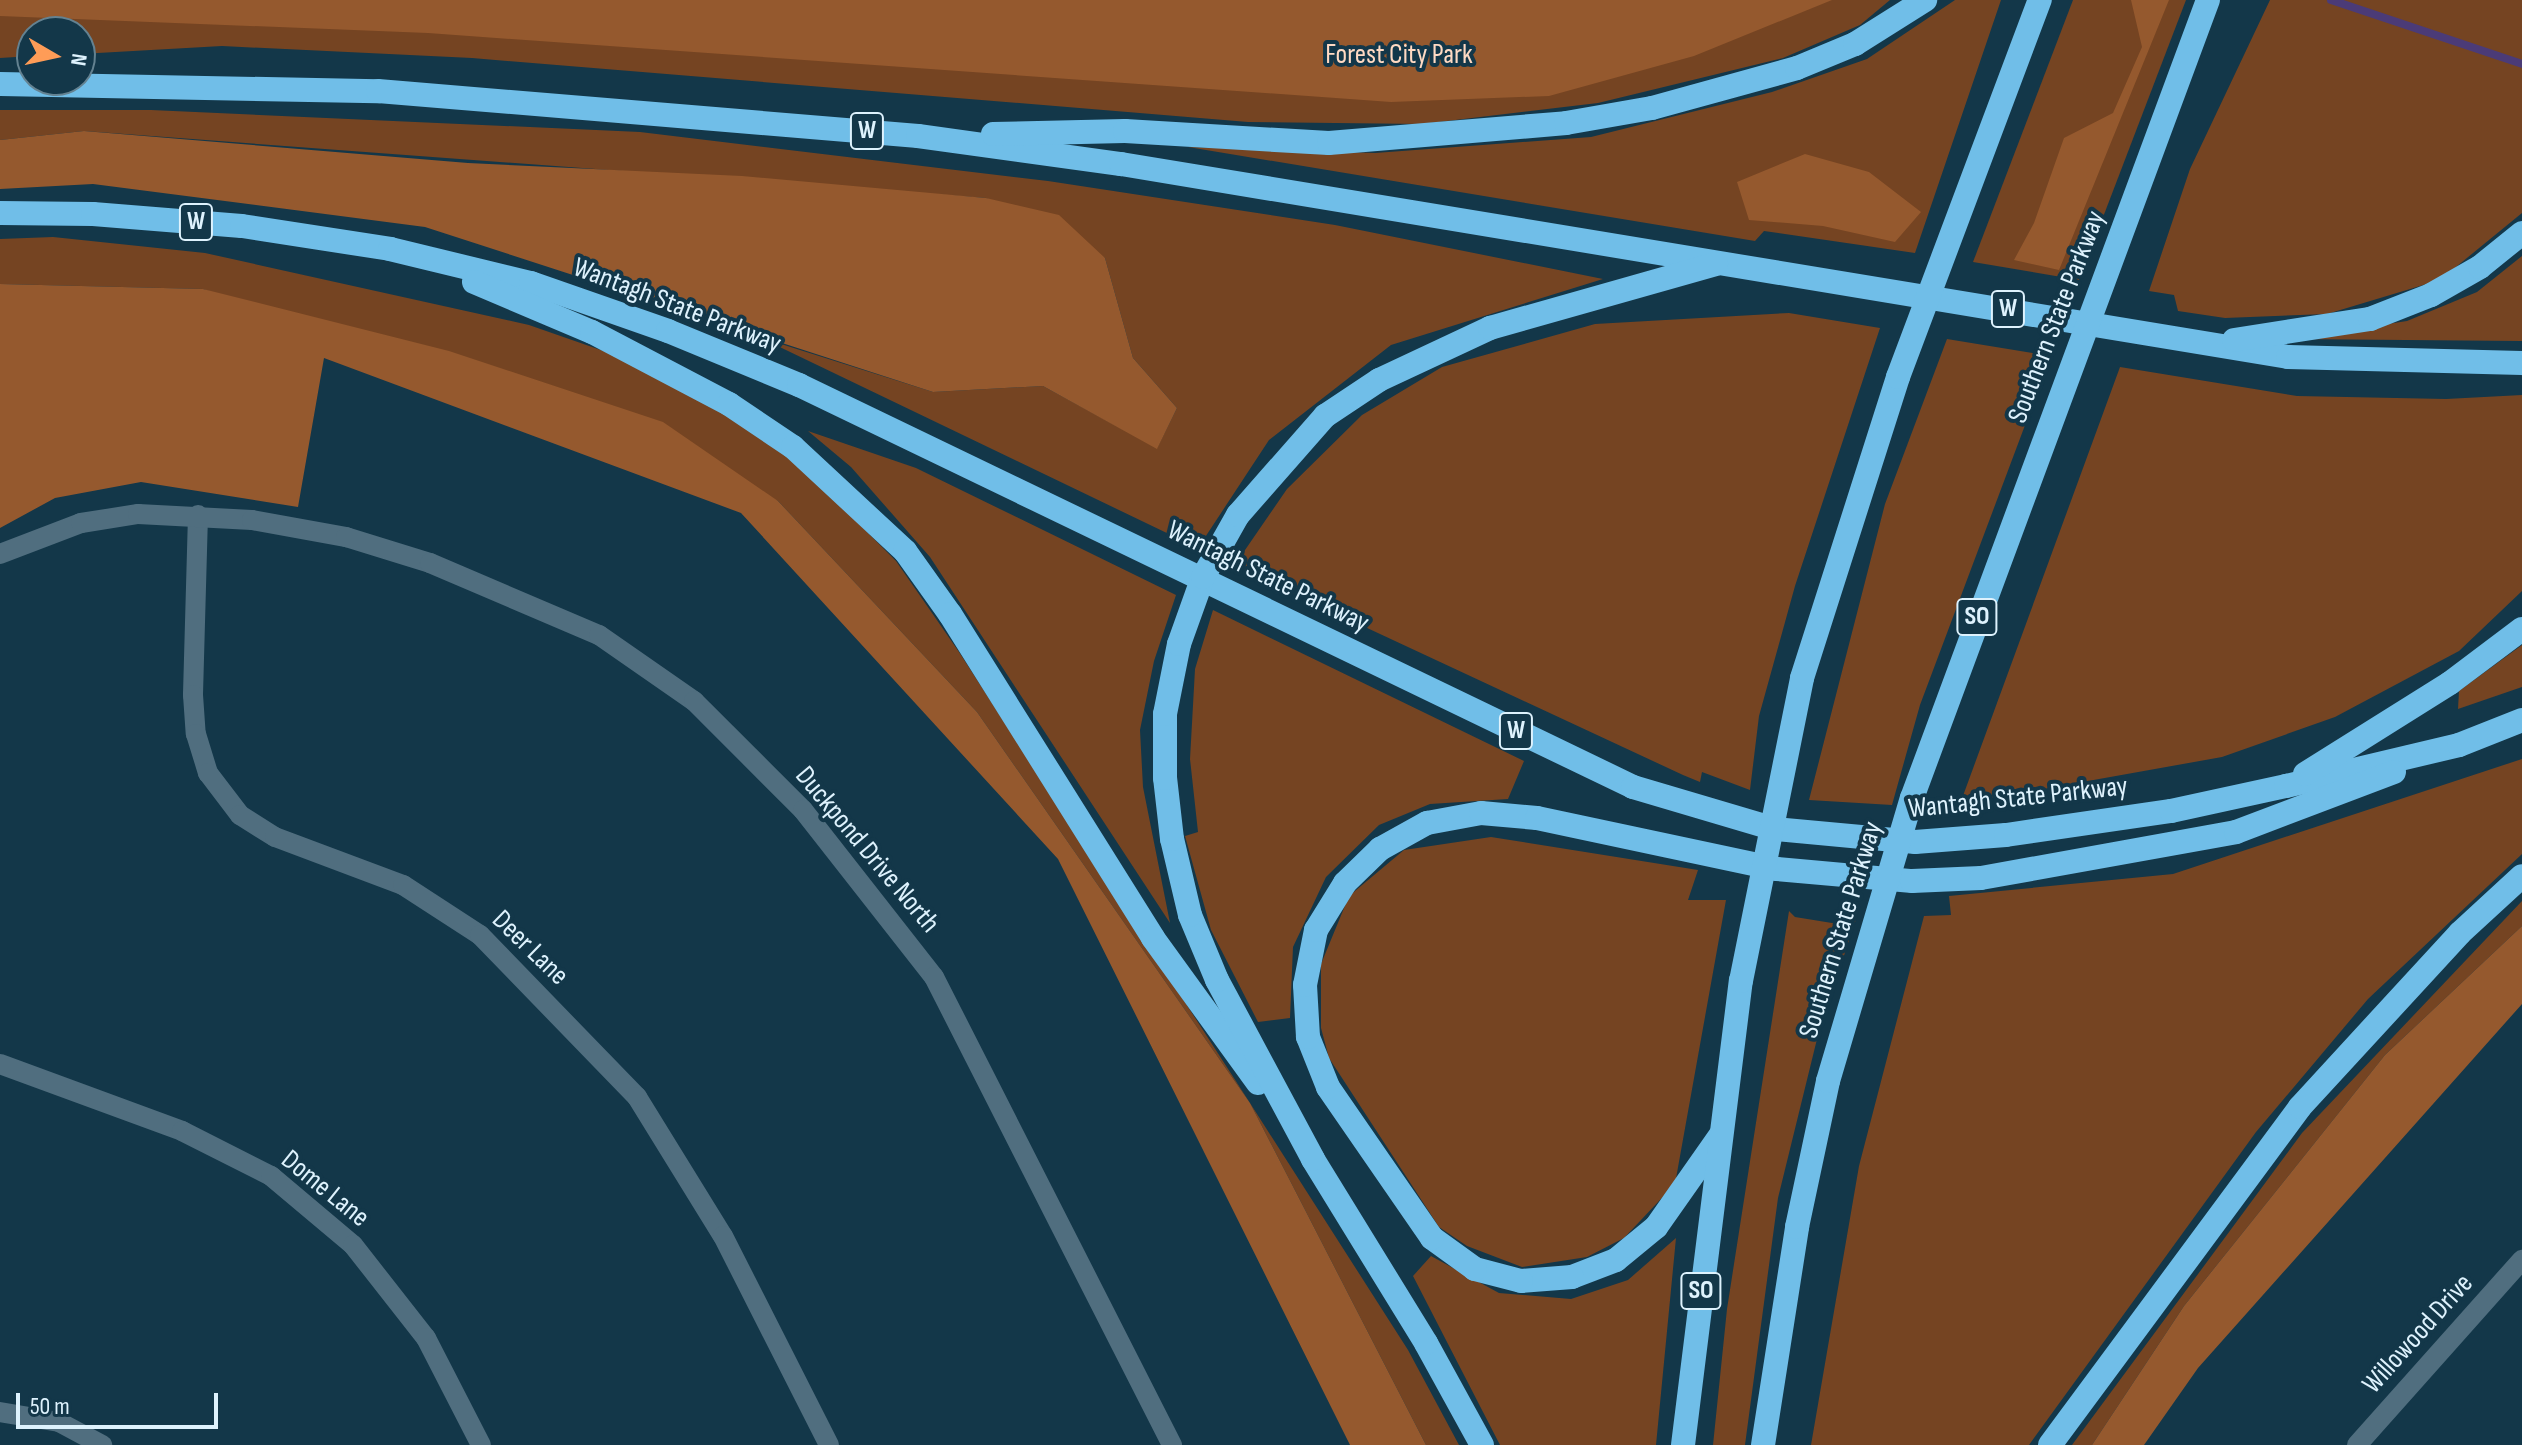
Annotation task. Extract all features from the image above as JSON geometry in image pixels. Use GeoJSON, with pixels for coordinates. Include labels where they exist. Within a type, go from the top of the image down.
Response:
{"type":"FeatureCollection","features":[{"type":"Feature","properties":{"kind":"highway"},"geometry":{"type":"LineString","coordinates":[[918,136],[1125,131],[1329,143],[1566,123],[1652,108],[1797,68],[1855,44],[1925,0]]}},
{"type":"Feature","properties":{"kind":"highway","name":"SO"},"geometry":{"type":"LineString","coordinates":[[1683,1445],[1741,981],[1802,678],[1898,377],[2040,0]]}},
{"type":"Feature","properties":{"kind":"highway"},"geometry":{"type":"LineString","coordinates":[[2204,10],[2224,0]]}},
{"type":"Feature","properties":{"kind":"highway","name":"Southern State Parkway"},"geometry":{"type":"LineString","coordinates":[[1763,1445],[1797,1227],[1828,1081],[1912,798],[2204,10]]}},
{"type":"Feature","properties":{"kind":"highway","name":"W"},"geometry":{"type":"LineString","coordinates":[[0,84],[378,91],[918,136],[1725,262],[1799,277],[2218,342],[2288,357],[2343,361],[2522,363]]}},
{"type":"Feature","properties":{"kind":"highway","name":"Wantagh State Parkway"},"geometry":{"type":"LineString","coordinates":[[0,213],[93,214],[242,226],[390,249],[531,283],[668,331],[799,385],[1566,756],[1688,806],[1775,829],[1845,839],[1915,842],[2006,835],[2171,811],[2459,745],[2522,720]]}},
{"type":"Feature","properties":{"kind":"highway"},"geometry":{"type":"LineString","coordinates":[[2218,342],[2370,319],[2431,295],[2480,267],[2522,233]]}},
{"type":"Feature","properties":{"kind":"highway"},"geometry":{"type":"LineString","coordinates":[[390,249],[528,303],[661,365],[793,447],[852,498],[905,551],[950,614],[1153,938],[1313,1159]]}},
{"type":"Feature","properties":{"kind":"highway"},"geometry":{"type":"LineString","coordinates":[[1482,1445],[1313,1159],[1217,980],[1190,915],[1172,839],[1165,714],[1179,644],[1203,577],[1238,515],[1283,460],[1325,416],[1379,380],[1465,339],[1725,262]]}},
{"type":"Feature","properties":{"kind":"highway"},"geometry":{"type":"LineString","coordinates":[[2286,786],[2450,683],[2522,629]]}},
{"type":"Feature","properties":{"kind":"highway"},"geometry":{"type":"LineString","coordinates":[[1720,1136],[1656,1227],[1616,1260],[1572,1277],[1521,1281],[1475,1269],[1432,1238],[1328,1087],[1308,1037],[1305,985],[1316,930],[1345,883],[1380,849],[1427,823],[1481,813],[1523,817],[1682,847],[1777,869],[1844,878],[1912,881],[2001,875],[2236,832],[2319,804],[2459,745]]}},
{"type":"Feature","properties":{"kind":"highway"},"geometry":{"type":"LineString","coordinates":[[2050,1445],[2300,1107],[2460,933],[2522,876]]}},
{"type":"Feature","properties":{"kind":"street","name":"Duckpond Drive North"},"geometry":{"type":"LineString","coordinates":[[0,554],[81,523],[138,514],[198,515],[346,537],[430,563],[599,635],[694,701],[803,810],[934,977],[1172,1445]]}},
{"type":"Feature","properties":{"kind":"street","name":"Deer Lane"},"geometry":{"type":"LineString","coordinates":[[198,515],[193,695],[196,734],[208,773],[240,815],[275,837],[403,885],[480,935],[637,1097],[723,1236],[829,1445]]}},
{"type":"Feature","properties":{"kind":"street","name":"Dome Lane"},"geometry":{"type":"LineString","coordinates":[[0,1064],[182,1131],[271,1176],[353,1245],[417,1326],[481,1445]]}},
{"type":"Feature","properties":{"kind":"street","name":"Willowood Drive"},"geometry":{"type":"LineString","coordinates":[[2357,1445],[2522,1260]]}},
{"type":"Feature","properties":{"kind":"street"},"geometry":{"type":"LineString","coordinates":[[0,1412],[59,1422],[102,1445]]}},
{"type":"Feature","properties":{"kind":"green space","name":"Forest City Park"},"geometry":{"type":"Polygon","coordinates":[[[0,0],[1890,0],[1860,25],[1783,58],[1598,103],[1422,124],[1248,122],[472,58],[222,46],[96,53],[96,16],[16,16],[16,57],[0,58],[0,0]]]}},
{"type":"Feature","properties":{"kind":"green space","name":"Forest City Park"},"geometry":{"type":"Polygon","coordinates":[[[0,0],[1832,0],[1694,56],[1549,96],[1391,102],[428,33],[96,20],[96,16],[0,16],[0,0]]]}},
{"type":"Feature","properties":{"kind":"green space"},"geometry":{"type":"Polygon","coordinates":[[[1955,0],[2001,0],[1915,253],[1764,231],[1755,241],[1188,147],[1375,153],[1591,137],[1772,92],[1867,59],[1955,0]]]}},
{"type":"Feature","properties":{"kind":"green space"},"geometry":{"type":"Polygon","coordinates":[[[2073,0],[2186,0],[2079,280],[1973,262],[2073,0]]]}},
{"type":"Feature","properties":{"kind":"green space"},"geometry":{"type":"Polygon","coordinates":[[[2131,0],[2169,0],[2059,270],[2014,260],[2034,223],[2064,138],[2113,113],[2142,47],[2131,0]]]}},
{"type":"Feature","properties":{"kind":"green space"},"geometry":{"type":"Polygon","coordinates":[[[2270,0],[2522,0],[2522,213],[2440,280],[2327,314],[2225,318],[2178,311],[2174,295],[2149,291],[2190,169],[2270,0]]]}},
{"type":"Feature","properties":{"kind":"green space"},"geometry":{"type":"Polygon","coordinates":[[[0,110],[151,110],[640,132],[1048,181],[1335,225],[1603,279],[1391,345],[1269,440],[1198,548],[759,337],[933,392],[1043,386],[1157,448],[1177,408],[1133,358],[1105,258],[986,198],[84,131],[0,140],[0,110]]]}},
{"type":"Feature","properties":{"kind":"green space"},"geometry":{"type":"Polygon","coordinates":[[[84,131],[468,163],[742,176],[986,198],[1059,215],[1105,258],[1133,358],[1177,408],[1157,449],[1043,386],[933,392],[425,227],[93,184],[0,189],[0,140],[84,131]]]}},
{"type":"Feature","properties":{"kind":"green space"},"geometry":{"type":"Polygon","coordinates":[[[1805,154],[1869,172],[1921,212],[1895,242],[1823,226],[1749,220],[1737,182],[1805,154]]]}},
{"type":"Feature","properties":{"kind":"green space"},"geometry":{"type":"Polygon","coordinates":[[[53,237],[205,253],[529,325],[615,355],[739,418],[814,479],[896,561],[959,652],[1250,1103],[977,712],[778,501],[203,289],[0,284],[0,239],[53,237]]]}},
{"type":"Feature","properties":{"kind":"green space"},"geometry":{"type":"Polygon","coordinates":[[[2522,256],[2522,341],[2290,339],[2407,321],[2477,292],[2522,256]]]}},
{"type":"Feature","properties":{"kind":"green space"},"geometry":{"type":"Polygon","coordinates":[[[0,284],[203,289],[449,351],[663,422],[778,501],[977,712],[1250,1103],[1426,1445],[1350,1445],[1058,859],[741,513],[324,358],[298,507],[141,482],[55,498],[0,528],[0,284]]]}},
{"type":"Feature","properties":{"kind":"green space"},"geometry":{"type":"Polygon","coordinates":[[[1789,313],[1880,328],[1795,586],[1759,716],[1750,790],[1702,772],[1700,782],[1683,775],[1234,566],[1287,489],[1362,415],[1442,367],[1595,324],[1789,313]]]}},
{"type":"Feature","properties":{"kind":"green space"},"geometry":{"type":"Polygon","coordinates":[[[1947,339],[2051,356],[1920,705],[1892,805],[1809,800],[1885,504],[1947,339]]]}},
{"type":"Feature","properties":{"kind":"green space"},"geometry":{"type":"Polygon","coordinates":[[[2120,367],[2297,396],[2446,399],[2522,395],[2522,591],[2459,651],[2335,717],[2222,757],[1960,804],[2120,367]]]}},
{"type":"Feature","properties":{"kind":"green space"},"geometry":{"type":"Polygon","coordinates":[[[808,431],[916,468],[1176,595],[1154,661],[1140,730],[1143,787],[1170,923],[930,557],[851,467],[808,431]]]}},
{"type":"Feature","properties":{"kind":"green space"},"geometry":{"type":"Polygon","coordinates":[[[1213,610],[1524,761],[1508,799],[1430,804],[1379,825],[1326,877],[1293,947],[1290,1018],[1258,1022],[1211,930],[1185,836],[1198,832],[1190,759],[1195,669],[1213,610]]]}},
{"type":"Feature","properties":{"kind":"green space"},"geometry":{"type":"Polygon","coordinates":[[[2522,645],[2522,687],[2458,709],[2459,691],[2522,645]]]}},
{"type":"Feature","properties":{"kind":"green space"},"geometry":{"type":"Polygon","coordinates":[[[2522,759],[2522,854],[2368,999],[2256,1132],[2029,1445],[1811,1445],[1859,1166],[1924,916],[1951,915],[1949,896],[2173,874],[2522,759]]]}},
{"type":"Feature","properties":{"kind":"green space"},"geometry":{"type":"Polygon","coordinates":[[[1491,837],[1698,870],[1688,900],[1726,900],[1675,1184],[1624,1238],[1587,1257],[1522,1267],[1467,1246],[1439,1227],[1329,1058],[1321,1028],[1321,964],[1349,896],[1404,850],[1491,837]]]}},
{"type":"Feature","properties":{"kind":"green space"},"geometry":{"type":"Polygon","coordinates":[[[2522,901],[2522,926],[2385,1055],[2184,1306],[2092,1445],[2072,1445],[2302,1133],[2522,901]]]}},
{"type":"Feature","properties":{"kind":"green space"},"geometry":{"type":"Polygon","coordinates":[[[1789,911],[1795,917],[1832,923],[1856,919],[1818,1035],[1778,1198],[1745,1445],[1713,1445],[1727,1309],[1789,911]]]}},
{"type":"Feature","properties":{"kind":"green space"},"geometry":{"type":"Polygon","coordinates":[[[2522,926],[2522,1004],[2198,1368],[2144,1445],[2092,1445],[2184,1306],[2385,1055],[2522,926]]]}},
{"type":"Feature","properties":{"kind":"green space"},"geometry":{"type":"Polygon","coordinates":[[[1250,1103],[1408,1350],[1459,1445],[1426,1445],[1250,1103]]]}},
{"type":"Feature","properties":{"kind":"green space"},"geometry":{"type":"Polygon","coordinates":[[[1676,1238],[1656,1445],[1500,1445],[1413,1276],[1431,1256],[1499,1293],[1571,1299],[1628,1280],[1676,1238]]]}},
{"type":"Feature","properties":{"kind":"waterway"},"geometry":{"type":"LineString","coordinates":[[2331,0],[2522,64]]}}]}
